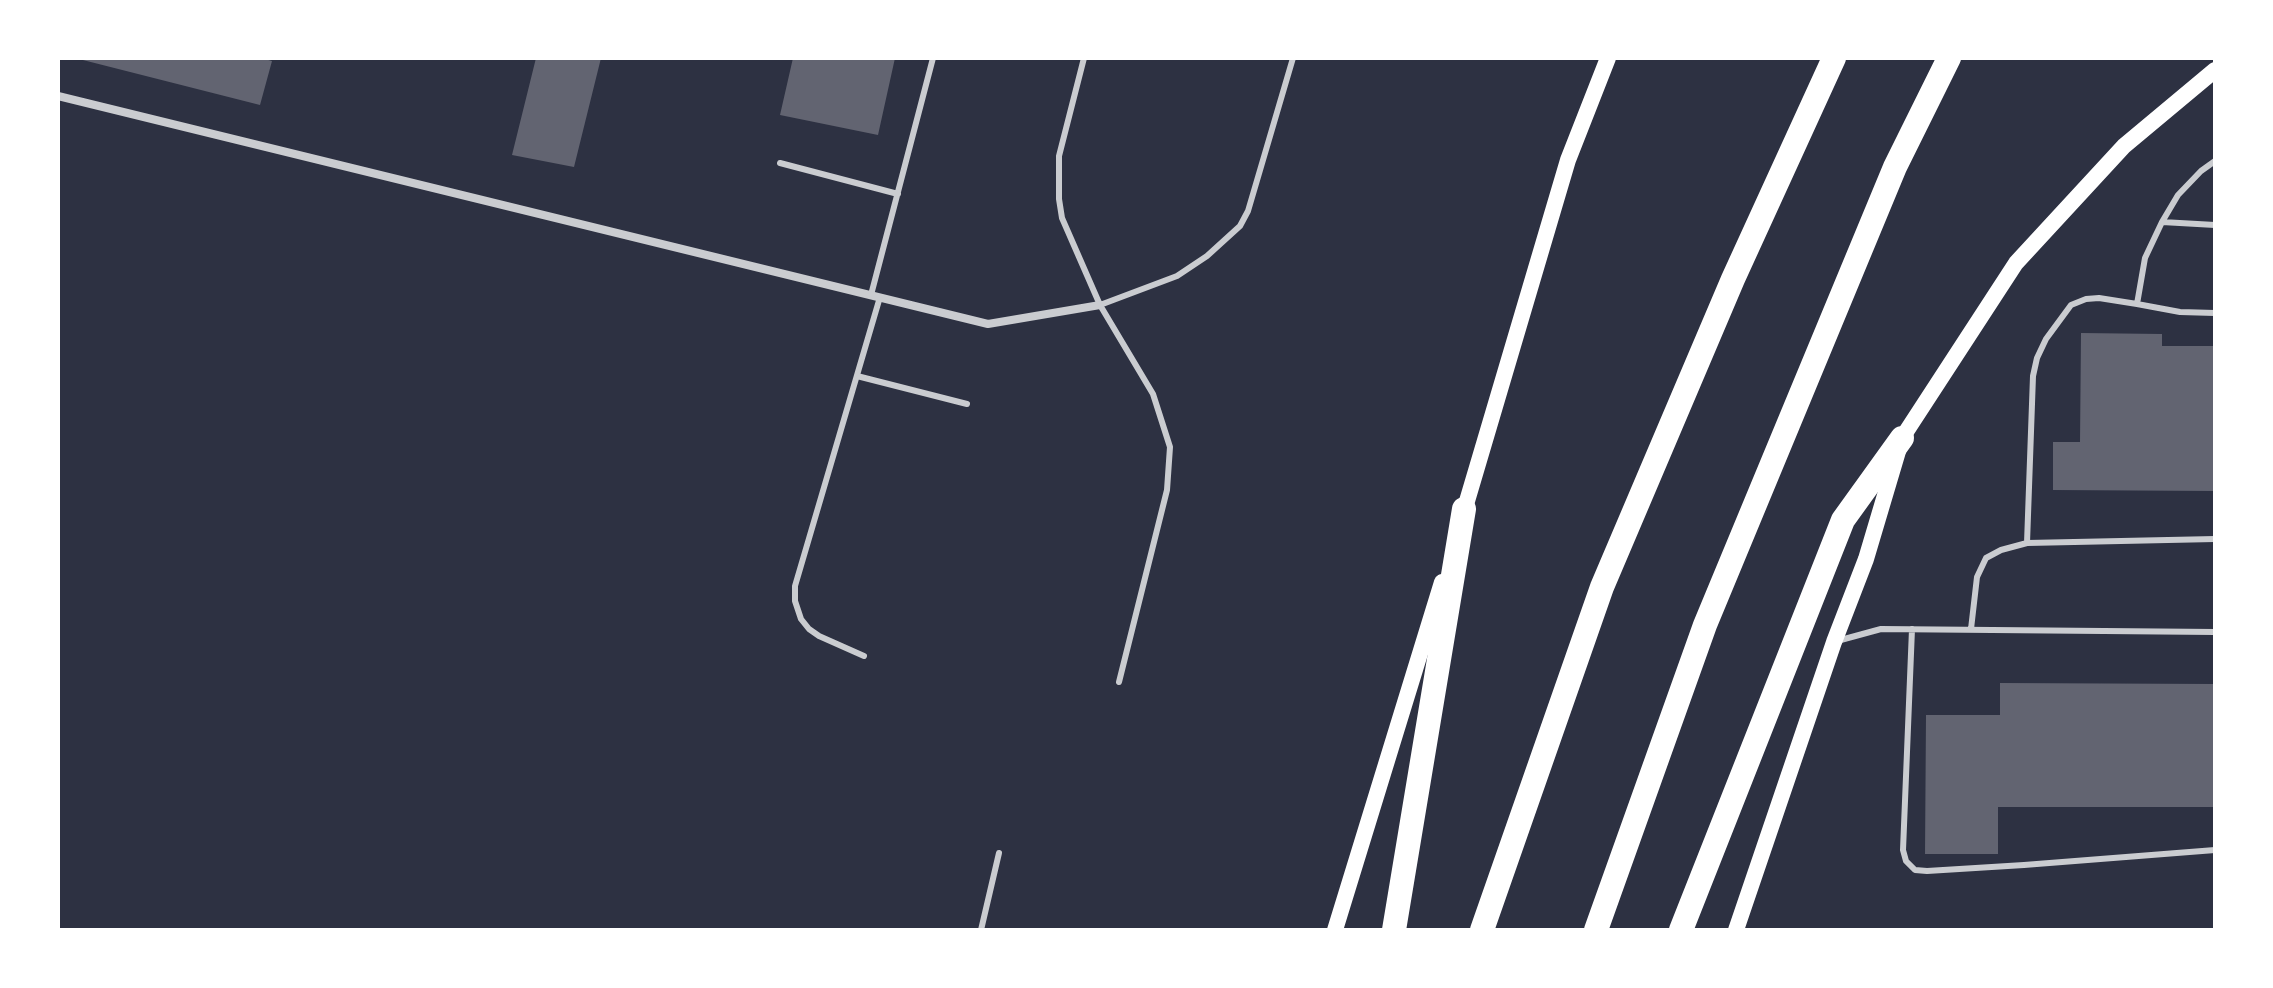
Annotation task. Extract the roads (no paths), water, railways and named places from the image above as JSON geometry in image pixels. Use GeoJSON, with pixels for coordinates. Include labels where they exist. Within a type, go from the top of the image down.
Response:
{"type":"FeatureCollection","features":[{"type":"Feature","properties":{"kind":"highway"},"geometry":{"type":"LineString","coordinates":[[1482,930],[1602,587],[1733,279],[1834,58]]}},
{"type":"Feature","properties":{"kind":"highway"},"geometry":{"type":"LineString","coordinates":[[1596,930],[1705,625],[1895,167],[1949,58]]}},
{"type":"Feature","properties":{"kind":"highway"},"geometry":{"type":"LineString","coordinates":[[1681,930],[1843,520],[1902,438]]}},
{"type":"Feature","properties":{"kind":"highway"},"geometry":{"type":"LineString","coordinates":[[1394,930],[1464,509]]}},
{"type":"Feature","properties":{"kind":"main road"},"geometry":{"type":"LineString","coordinates":[[1335,930],[1568,160],[1608,58]]}},
{"type":"Feature","properties":{"kind":"main road"},"geometry":{"type":"LineString","coordinates":[[1736,930],[1834,642],[1866,559],[1902,438],[2016,263],[2124,146],[2215,70]]}},
{"type":"Feature","properties":{"kind":"street"},"geometry":{"type":"LineString","coordinates":[[58,96],[988,324],[1100,305]]}},
{"type":"Feature","properties":{"kind":"lane"},"geometry":{"type":"LineString","coordinates":[[864,656],[809,629],[801,619],[795,601],[795,586],[857,376],[898,194],[933,58]]}},
{"type":"Feature","properties":{"kind":"lane"},"geometry":{"type":"LineString","coordinates":[[1084,58],[1059,156],[1058,190],[1062,218],[1100,305],[1153,394],[1170,447],[1167,490],[1119,682]]}},
{"type":"Feature","properties":{"kind":"lane"},"geometry":{"type":"LineString","coordinates":[[1100,305],[1177,276],[1207,256],[1240,226],[1248,211],[1293,58]]}},
{"type":"Feature","properties":{"kind":"lane"},"geometry":{"type":"LineString","coordinates":[[2137,304],[2145,258],[2162,222],[2178,195],[2215,161]]}},
{"type":"Feature","properties":{"kind":"lane"},"geometry":{"type":"LineString","coordinates":[[780,163],[898,194]]}},
{"type":"Feature","properties":{"kind":"lane"},"geometry":{"type":"LineString","coordinates":[[2162,222],[2215,225]]}},
{"type":"Feature","properties":{"kind":"lane"},"geometry":{"type":"LineString","coordinates":[[2027,543],[2033,376],[2046,339],[2071,305],[2099,298],[2180,312],[2215,313]]}},
{"type":"Feature","properties":{"kind":"lane"},"geometry":{"type":"LineString","coordinates":[[857,376],[967,404]]}},
{"type":"Feature","properties":{"kind":"lane"},"geometry":{"type":"LineString","coordinates":[[1971,629],[1977,577],[1986,558],[2001,550],[2027,543],[2215,539]]}},
{"type":"Feature","properties":{"kind":"lane"},"geometry":{"type":"LineString","coordinates":[[1834,642],[1881,629],[2215,632]]}},
{"type":"Feature","properties":{"kind":"lane"},"geometry":{"type":"LineString","coordinates":[[1912,629],[1903,850],[1906,861],[1915,870],[2215,850]]}},
{"type":"Feature","properties":{"kind":"lane"},"geometry":{"type":"LineString","coordinates":[[981,930],[999,853]]}}]}
